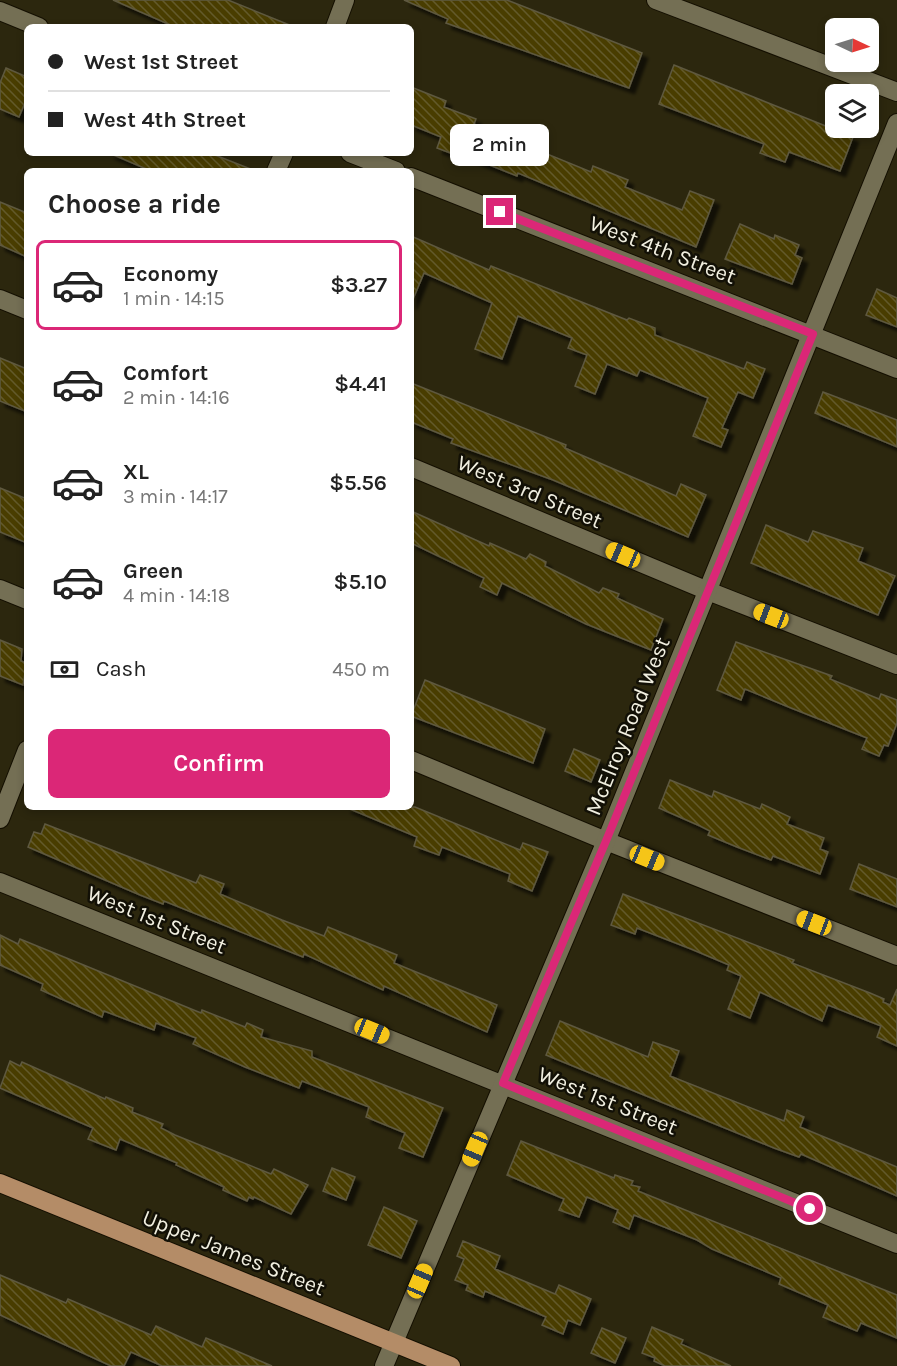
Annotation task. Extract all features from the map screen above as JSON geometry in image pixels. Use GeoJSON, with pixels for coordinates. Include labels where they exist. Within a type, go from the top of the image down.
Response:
{"type":"FeatureCollection","features":[{"type":"Feature","properties":{"kind":"main road","name":"Upper James Street"},"geometry":{"type":"LineString","coordinates":[[0,1183],[451,1366]]}},
{"type":"Feature","properties":{"kind":"street"},"geometry":{"type":"LineString","coordinates":[[335,24],[345,0]]}},
{"type":"Feature","properties":{"kind":"street"},"geometry":{"type":"LineString","coordinates":[[656,0],[897,92]]}},
{"type":"Feature","properties":{"kind":"street"},"geometry":{"type":"LineString","coordinates":[[0,11],[32,24]]}},
{"type":"Feature","properties":{"kind":"street","name":"McElroy Road West"},"geometry":{"type":"LineString","coordinates":[[384,1366],[606,841],[897,123]]}},
{"type":"Feature","properties":{"kind":"street"},"geometry":{"type":"LineString","coordinates":[[358,156],[388,168]]}},
{"type":"Feature","properties":{"kind":"street","name":"West 4th Street"},"geometry":{"type":"LineString","coordinates":[[414,178],[897,369]]}},
{"type":"Feature","properties":{"kind":"street"},"geometry":{"type":"LineString","coordinates":[[0,299],[24,309]]}},
{"type":"Feature","properties":{"kind":"street","name":"West 3rd Street"},"geometry":{"type":"LineString","coordinates":[[414,468],[708,591],[897,665]]}},
{"type":"Feature","properties":{"kind":"street"},"geometry":{"type":"LineString","coordinates":[[0,589],[24,599]]}},
{"type":"Feature","properties":{"kind":"street"},"geometry":{"type":"LineString","coordinates":[[0,819],[24,758]]}},
{"type":"Feature","properties":{"kind":"street"},"geometry":{"type":"LineString","coordinates":[[414,761],[606,841],[897,956]]}},
{"type":"Feature","properties":{"kind":"street","name":"West 1st Street"},"geometry":{"type":"LineString","coordinates":[[0,882],[503,1083],[897,1244]]}},
{"type":"Feature","properties":{"kind":"building"},"geometry":{"type":"Polygon","coordinates":[[[113,0],[228,0],[287,24],[168,24],[113,0]]]}},
{"type":"Feature","properties":{"kind":"building"},"geometry":{"type":"Polygon","coordinates":[[[404,0],[507,0],[642,53],[629,88],[446,23],[448,19],[404,0]]]}},
{"type":"Feature","properties":{"kind":"building"},"geometry":{"type":"Polygon","coordinates":[[[674,65],[825,126],[825,138],[853,138],[840,171],[789,152],[785,162],[760,153],[764,144],[659,104],[674,65]]]}},
{"type":"Feature","properties":{"kind":"building"},"geometry":{"type":"Polygon","coordinates":[[[6,68],[24,76],[24,105],[19,117],[0,109],[0,83],[6,68]]]}},
{"type":"Feature","properties":{"kind":"building"},"geometry":{"type":"Polygon","coordinates":[[[414,88],[446,101],[444,107],[476,119],[474,124],[591,172],[593,166],[628,180],[625,187],[682,210],[690,191],[714,200],[696,247],[518,173],[517,176],[462,154],[461,157],[437,148],[441,137],[414,126],[414,88]]]}},
{"type":"Feature","properties":{"kind":"building"},"geometry":{"type":"Polygon","coordinates":[[[116,156],[218,156],[248,168],[144,168],[116,156]]]}},
{"type":"Feature","properties":{"kind":"building"},"geometry":{"type":"Polygon","coordinates":[[[0,202],[24,212],[24,256],[0,245],[0,202]]]}},
{"type":"Feature","properties":{"kind":"building"},"geometry":{"type":"Polygon","coordinates":[[[740,224],[774,239],[775,235],[799,245],[795,255],[802,258],[792,284],[725,259],[740,224]]]}},
{"type":"Feature","properties":{"kind":"building"},"geometry":{"type":"Polygon","coordinates":[[[414,237],[489,270],[491,266],[627,320],[629,318],[655,328],[655,335],[744,369],[747,362],[765,369],[753,398],[738,392],[722,428],[728,430],[721,447],[693,436],[708,398],[640,370],[637,376],[607,364],[595,394],[575,386],[587,355],[568,348],[572,338],[518,316],[502,359],[475,349],[492,303],[424,273],[414,297],[414,237]]]}},
{"type":"Feature","properties":{"kind":"building"},"geometry":{"type":"Polygon","coordinates":[[[877,289],[897,298],[897,327],[866,315],[877,289]]]}},
{"type":"Feature","properties":{"kind":"building"},"geometry":{"type":"Polygon","coordinates":[[[0,358],[24,368],[24,411],[0,401],[0,358]]]}},
{"type":"Feature","properties":{"kind":"building"},"geometry":{"type":"Polygon","coordinates":[[[414,384],[566,445],[565,448],[676,496],[681,484],[706,495],[688,537],[553,480],[451,443],[453,439],[414,423],[414,384]]]}},
{"type":"Feature","properties":{"kind":"building"},"geometry":{"type":"Polygon","coordinates":[[[823,392],[897,420],[897,447],[815,413],[823,392]]]}},
{"type":"Feature","properties":{"kind":"building"},"geometry":{"type":"Polygon","coordinates":[[[0,488],[24,498],[24,542],[0,532],[0,488]]]}},
{"type":"Feature","properties":{"kind":"building"},"geometry":{"type":"Polygon","coordinates":[[[414,512],[489,546],[490,543],[526,559],[530,554],[546,562],[545,566],[599,593],[603,588],[619,594],[617,598],[663,619],[651,650],[586,624],[502,583],[497,595],[480,587],[484,578],[414,544],[414,512]]]}},
{"type":"Feature","properties":{"kind":"building"},"geometry":{"type":"Polygon","coordinates":[[[766,525],[808,542],[813,531],[863,548],[858,561],[895,576],[878,615],[751,563],[766,525]]]}},
{"type":"Feature","properties":{"kind":"building"},"geometry":{"type":"Polygon","coordinates":[[[0,640],[22,649],[23,685],[0,676],[0,640]]]}},
{"type":"Feature","properties":{"kind":"building"},"geometry":{"type":"Polygon","coordinates":[[[736,642],[832,676],[830,679],[879,699],[881,694],[897,700],[897,723],[888,746],[884,745],[879,756],[862,749],[867,738],[745,689],[741,700],[717,690],[736,642]]]}},
{"type":"Feature","properties":{"kind":"building"},"geometry":{"type":"Polygon","coordinates":[[[425,680],[545,729],[533,763],[414,717],[414,708],[425,680]]]}},
{"type":"Feature","properties":{"kind":"building"},"geometry":{"type":"Polygon","coordinates":[[[574,749],[600,760],[591,782],[565,771],[574,749]]]}},
{"type":"Feature","properties":{"kind":"building"},"geometry":{"type":"Polygon","coordinates":[[[670,780],[712,797],[714,791],[760,809],[762,804],[790,817],[787,824],[824,838],[820,849],[828,852],[820,874],[773,856],[771,860],[737,847],[708,835],[710,831],[700,826],[659,808],[670,780]]]}},
{"type":"Feature","properties":{"kind":"building"},"geometry":{"type":"Polygon","coordinates":[[[415,807],[520,850],[523,843],[548,852],[532,891],[508,881],[510,874],[442,847],[439,855],[414,846],[417,837],[352,810],[414,810],[415,807]]]}},
{"type":"Feature","properties":{"kind":"building"},"geometry":{"type":"Polygon","coordinates":[[[45,824],[196,883],[200,875],[224,884],[220,894],[324,936],[328,927],[397,955],[394,963],[497,1005],[487,1032],[384,986],[383,990],[304,954],[303,957],[164,901],[163,904],[28,847],[34,832],[41,834],[45,824]]]}},
{"type":"Feature","properties":{"kind":"building"},"geometry":{"type":"Polygon","coordinates":[[[859,864],[897,879],[897,907],[850,889],[859,864]]]}},
{"type":"Feature","properties":{"kind":"building"},"geometry":{"type":"Polygon","coordinates":[[[623,894],[794,960],[792,963],[884,999],[883,1002],[890,1005],[897,989],[897,1046],[877,1037],[881,1026],[828,1005],[822,1021],[760,992],[750,1018],[728,1009],[741,976],[727,970],[729,965],[691,949],[637,928],[635,934],[611,925],[623,894]]]}},
{"type":"Feature","properties":{"kind":"building"},"geometry":{"type":"Polygon","coordinates":[[[0,935],[18,944],[20,939],[201,1013],[202,1010],[245,1027],[247,1023],[263,1030],[261,1037],[312,1051],[312,1057],[443,1108],[423,1157],[399,1148],[405,1133],[366,1117],[369,1107],[302,1081],[299,1088],[245,1067],[193,1044],[196,1038],[156,1023],[154,1030],[104,1011],[102,1017],[41,990],[43,984],[0,965],[0,935]]]}},
{"type":"Feature","properties":{"kind":"building"},"geometry":{"type":"Polygon","coordinates":[[[560,1021],[648,1057],[653,1042],[679,1051],[670,1076],[784,1121],[787,1110],[804,1117],[800,1127],[897,1167],[897,1196],[801,1154],[799,1157],[774,1148],[546,1055],[560,1021]]]}},
{"type":"Feature","properties":{"kind":"building"},"geometry":{"type":"Polygon","coordinates":[[[10,1061],[20,1066],[22,1062],[105,1099],[106,1097],[133,1108],[132,1112],[163,1124],[161,1128],[175,1135],[271,1174],[274,1169],[308,1185],[291,1214],[254,1197],[253,1199],[249,1197],[247,1201],[223,1190],[224,1187],[176,1165],[177,1163],[120,1139],[116,1150],[88,1139],[93,1128],[0,1088],[10,1061]]]}},
{"type":"Feature","properties":{"kind":"building"},"geometry":{"type":"Polygon","coordinates":[[[521,1141],[614,1178],[615,1175],[633,1181],[631,1185],[640,1187],[638,1191],[897,1295],[897,1338],[861,1323],[857,1331],[823,1317],[828,1305],[779,1284],[781,1278],[712,1249],[697,1240],[634,1215],[629,1229],[613,1222],[618,1210],[587,1197],[579,1217],[559,1210],[564,1199],[507,1175],[521,1141]]]}},
{"type":"Feature","properties":{"kind":"building"},"geometry":{"type":"Polygon","coordinates":[[[332,1168],[355,1177],[346,1200],[323,1191],[332,1168]]]}},
{"type":"Feature","properties":{"kind":"building"},"geometry":{"type":"Polygon","coordinates":[[[384,1207],[417,1221],[401,1258],[368,1245],[384,1207]]]}},
{"type":"Feature","properties":{"kind":"building"},"geometry":{"type":"Polygon","coordinates":[[[463,1241],[500,1256],[495,1269],[555,1294],[559,1285],[591,1299],[580,1325],[568,1320],[563,1334],[542,1325],[546,1317],[485,1291],[483,1297],[466,1290],[468,1285],[455,1280],[464,1259],[457,1256],[463,1241]]]}},
{"type":"Feature","properties":{"kind":"building"},"geometry":{"type":"Polygon","coordinates":[[[0,1275],[66,1303],[68,1299],[151,1335],[156,1326],[202,1347],[206,1338],[272,1366],[162,1366],[131,1352],[124,1366],[111,1366],[0,1315],[0,1275]]]}},
{"type":"Feature","properties":{"kind":"building"},"geometry":{"type":"Polygon","coordinates":[[[652,1327],[683,1340],[681,1344],[731,1366],[665,1366],[654,1361],[655,1358],[642,1353],[652,1327]]]}},
{"type":"Feature","properties":{"kind":"building"},"geometry":{"type":"Polygon","coordinates":[[[602,1328],[626,1338],[615,1363],[591,1353],[602,1328]]]}},
{"type":"Feature","properties":{"kind":"route"},"geometry":{"type":"LineString","coordinates":[[500,212],[813,334],[606,841],[503,1083],[810,1209]]}}]}
